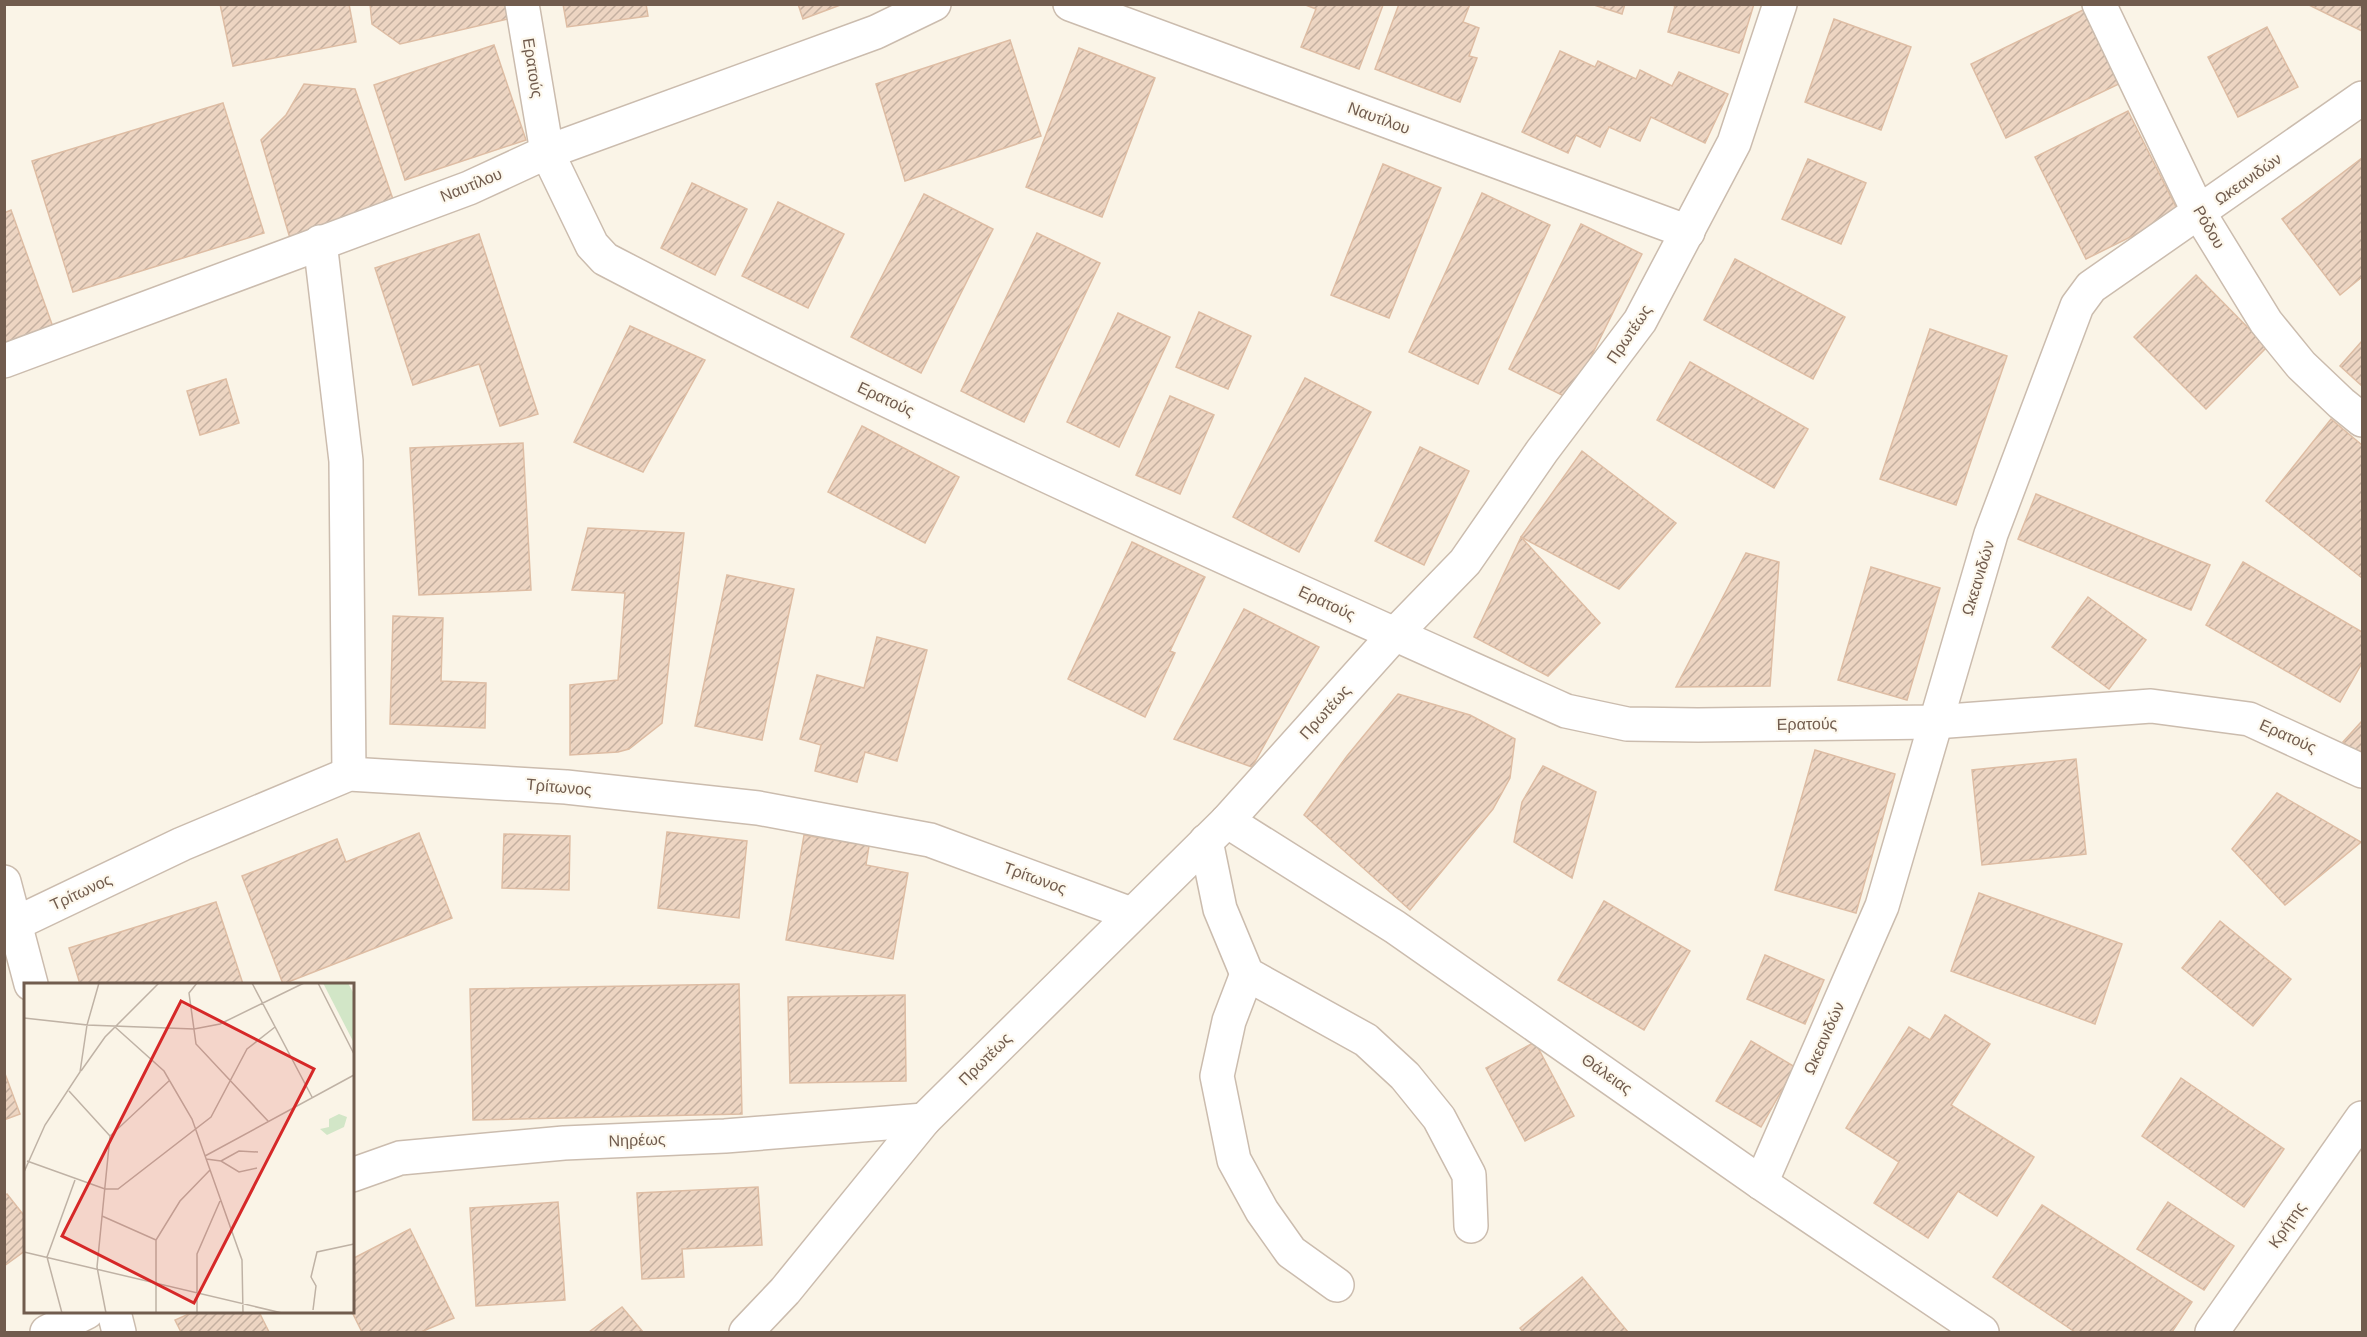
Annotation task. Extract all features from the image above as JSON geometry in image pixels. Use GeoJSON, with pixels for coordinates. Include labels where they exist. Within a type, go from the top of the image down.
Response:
{"type":"FeatureCollection","features":[{"type":"Feature","properties":{"kind":"street","name":"Ερατούς"},"geometry":{"type":"LineString","coordinates":[[522,4],[547,152],[592,245],[605,259],[727,323],[837,376],[1566,711],[1627,724],[1698,725],[1935,722],[2151,706],[2249,719],[2362,771]]}},
{"type":"Feature","properties":{"kind":"street","name":"Ναυτίλου"},"geometry":{"type":"LineString","coordinates":[[4,361],[469,188],[547,152],[876,32],[934,4]]}},
{"type":"Feature","properties":{"kind":"street","name":"Ναυτίλου"},"geometry":{"type":"LineString","coordinates":[[1070,4],[1688,232]]}},
{"type":"Feature","properties":{"kind":"street","name":"Πρωτέως"},"geometry":{"type":"LineString","coordinates":[[746,1332],[785,1291],[924,1120],[1217,831],[1395,634],[1465,562],[1542,452],[1640,321],[1734,142],[1779,4]]}},
{"type":"Feature","properties":{"kind":"street","name":"Ρόδου"},"geometry":{"type":"LineString","coordinates":[[2099,4],[2199,213],[2266,322],[2301,365],[2362,420]]}},
{"type":"Feature","properties":{"kind":"street","name":"Ωκεανιδών"},"geometry":{"type":"LineString","coordinates":[[1761,1183],[1882,906],[1991,534],[2077,306],[2091,287],[2362,98]]}},
{"type":"Feature","properties":{"kind":"street"},"geometry":{"type":"LineString","coordinates":[[320,242],[346,461],[349,774]]}},
{"type":"Feature","properties":{"kind":"street","name":"Τρίτωνος"},"geometry":{"type":"LineString","coordinates":[[10,926],[182,844],[349,774],[566,787],[758,808],[930,840],[1131,914]]}},
{"type":"Feature","properties":{"kind":"street"},"geometry":{"type":"LineString","coordinates":[[1217,831],[1220,909],[1247,975],[1366,1040],[1405,1076],[1440,1118],[1469,1175],[1471,1226]]}},
{"type":"Feature","properties":{"kind":"street","name":"Θάλειας"},"geometry":{"type":"LineString","coordinates":[[1217,831],[1395,927],[1761,1183],[1982,1332]]}},
{"type":"Feature","properties":{"kind":"street"},"geometry":{"type":"LineString","coordinates":[[4,882],[10,926],[31,983]]}},
{"type":"Feature","properties":{"kind":"street"},"geometry":{"type":"LineString","coordinates":[[1247,975],[1229,1021],[1217,1076],[1234,1160],[1262,1211],[1291,1252],[1337,1285]]}},
{"type":"Feature","properties":{"kind":"street","name":"Κρήτης"},"geometry":{"type":"LineString","coordinates":[[2212,1332],[2362,1118]]}},
{"type":"Feature","properties":{"kind":"street","name":"Νηρέως"},"geometry":{"type":"LineString","coordinates":[[354,1175],[400,1158],[564,1143],[725,1136],[924,1120]]}},
{"type":"Feature","properties":{"kind":"street"},"geometry":{"type":"LineString","coordinates":[[47,1332],[83,1313]]}},
{"type":"Feature","properties":{"kind":"street"},"geometry":{"type":"LineString","coordinates":[[114,1313],[119,1332]]}},
{"type":"Feature","properties":{"kind":"building"},"geometry":{"type":"Polygon","coordinates":[[[220,4],[349,4],[356,42],[233,66],[220,4]]]}},
{"type":"Feature","properties":{"kind":"building"},"geometry":{"type":"Polygon","coordinates":[[[370,4],[513,4],[516,17],[400,44],[372,24],[370,4]]]}},
{"type":"Feature","properties":{"kind":"building"},"geometry":{"type":"Polygon","coordinates":[[[563,4],[646,4],[648,16],[567,27],[563,4]]]}},
{"type":"Feature","properties":{"kind":"building"},"geometry":{"type":"Polygon","coordinates":[[[798,4],[843,4],[803,19],[798,4]]]}},
{"type":"Feature","properties":{"kind":"building"},"geometry":{"type":"Polygon","coordinates":[[[1303,4],[1383,5],[1359,69],[1301,47],[1316,9],[1303,4]]]}},
{"type":"Feature","properties":{"kind":"building"},"geometry":{"type":"Polygon","coordinates":[[[1399,4],[1470,4],[1463,22],[1479,28],[1469,56],[1477,58],[1460,102],[1375,69],[1399,4]]]}},
{"type":"Feature","properties":{"kind":"building"},"geometry":{"type":"Polygon","coordinates":[[[1591,4],[1625,4],[1622,14],[1591,4]]]}},
{"type":"Feature","properties":{"kind":"building"},"geometry":{"type":"Polygon","coordinates":[[[1669,4],[1754,4],[1739,53],[1668,32],[1675,6],[1669,4]]]}},
{"type":"Feature","properties":{"kind":"building"},"geometry":{"type":"Polygon","coordinates":[[[2307,4],[2362,4],[2362,31],[2307,4]]]}},
{"type":"Feature","properties":{"kind":"building"},"geometry":{"type":"Polygon","coordinates":[[[2085,9],[2121,83],[2006,138],[1971,64],[2085,9]]]}},
{"type":"Feature","properties":{"kind":"building"},"geometry":{"type":"Polygon","coordinates":[[[1834,19],[1911,47],[1881,130],[1805,102],[1834,19]]]}},
{"type":"Feature","properties":{"kind":"building"},"geometry":{"type":"Polygon","coordinates":[[[2267,27],[2298,87],[2238,117],[2208,57],[2267,27]]]}},
{"type":"Feature","properties":{"kind":"building"},"geometry":{"type":"Polygon","coordinates":[[[1010,40],[1041,136],[905,181],[876,84],[1010,40]]]}},
{"type":"Feature","properties":{"kind":"building"},"geometry":{"type":"Polygon","coordinates":[[[494,45],[526,140],[405,180],[374,85],[494,45]]]}},
{"type":"Feature","properties":{"kind":"building"},"geometry":{"type":"Polygon","coordinates":[[[1079,48],[1155,78],[1102,217],[1026,187],[1079,48]]]}},
{"type":"Feature","properties":{"kind":"building"},"geometry":{"type":"Polygon","coordinates":[[[1560,51],[1595,67],[1598,61],[1636,79],[1640,70],[1672,86],[1679,72],[1728,94],[1705,143],[1651,117],[1640,141],[1609,127],[1600,147],[1576,135],[1568,153],[1522,132],[1560,51]]]}},
{"type":"Feature","properties":{"kind":"building"},"geometry":{"type":"Polygon","coordinates":[[[304,84],[355,89],[395,205],[292,245],[261,140],[286,115],[304,84]]]}},
{"type":"Feature","properties":{"kind":"building"},"geometry":{"type":"Polygon","coordinates":[[[223,103],[264,233],[73,292],[32,161],[223,103]]]}},
{"type":"Feature","properties":{"kind":"building"},"geometry":{"type":"Polygon","coordinates":[[[2128,111],[2179,213],[2086,259],[2035,157],[2128,111]]]}},
{"type":"Feature","properties":{"kind":"building"},"geometry":{"type":"Polygon","coordinates":[[[2362,158],[2362,277],[2340,295],[2282,219],[2362,158]]]}},
{"type":"Feature","properties":{"kind":"building"},"geometry":{"type":"Polygon","coordinates":[[[1808,159],[1866,183],[1841,244],[1782,219],[1808,159]]]}},
{"type":"Feature","properties":{"kind":"building"},"geometry":{"type":"Polygon","coordinates":[[[1383,164],[1441,188],[1389,318],[1331,295],[1383,164]]]}},
{"type":"Feature","properties":{"kind":"building"},"geometry":{"type":"Polygon","coordinates":[[[692,183],[747,209],[715,275],[661,248],[692,183]]]}},
{"type":"Feature","properties":{"kind":"building"},"geometry":{"type":"Polygon","coordinates":[[[1482,193],[1550,225],[1478,384],[1409,352],[1482,193]]]}},
{"type":"Feature","properties":{"kind":"building"},"geometry":{"type":"Polygon","coordinates":[[[924,194],[993,229],[921,373],[851,337],[924,194]]]}},
{"type":"Feature","properties":{"kind":"building"},"geometry":{"type":"Polygon","coordinates":[[[778,202],[844,234],[808,308],[742,276],[778,202]]]}},
{"type":"Feature","properties":{"kind":"building"},"geometry":{"type":"Polygon","coordinates":[[[11,210],[53,327],[4,345],[4,213],[11,210]]]}},
{"type":"Feature","properties":{"kind":"building"},"geometry":{"type":"Polygon","coordinates":[[[1581,224],[1642,254],[1570,399],[1509,369],[1581,224]]]}},
{"type":"Feature","properties":{"kind":"building"},"geometry":{"type":"Polygon","coordinates":[[[1037,233],[1100,263],[1024,422],[961,391],[1037,233]]]}},
{"type":"Feature","properties":{"kind":"building"},"geometry":{"type":"Polygon","coordinates":[[[479,234],[538,414],[500,426],[479,364],[413,385],[375,268],[479,234]]]}},
{"type":"Feature","properties":{"kind":"building"},"geometry":{"type":"Polygon","coordinates":[[[1735,259],[1845,317],[1813,379],[1704,320],[1735,259]]]}},
{"type":"Feature","properties":{"kind":"building"},"geometry":{"type":"Polygon","coordinates":[[[2196,275],[2267,347],[2206,409],[2134,337],[2196,275]]]}},
{"type":"Feature","properties":{"kind":"building"},"geometry":{"type":"Polygon","coordinates":[[[1199,312],[1251,336],[1228,389],[1176,367],[1199,312]]]}},
{"type":"Feature","properties":{"kind":"building"},"geometry":{"type":"Polygon","coordinates":[[[1118,313],[1170,337],[1119,447],[1067,422],[1118,313]]]}},
{"type":"Feature","properties":{"kind":"building"},"geometry":{"type":"Polygon","coordinates":[[[630,326],[705,360],[643,472],[574,442],[630,326]]]}},
{"type":"Feature","properties":{"kind":"building"},"geometry":{"type":"Polygon","coordinates":[[[1930,329],[2007,356],[1956,505],[1880,479],[1930,329]]]}},
{"type":"Feature","properties":{"kind":"building"},"geometry":{"type":"Polygon","coordinates":[[[2362,341],[2362,386],[2340,366],[2362,341]]]}},
{"type":"Feature","properties":{"kind":"building"},"geometry":{"type":"Polygon","coordinates":[[[1690,362],[1808,429],[1774,488],[1657,420],[1690,362]]]}},
{"type":"Feature","properties":{"kind":"building"},"geometry":{"type":"Polygon","coordinates":[[[1305,378],[1371,412],[1299,552],[1233,517],[1305,378]]]}},
{"type":"Feature","properties":{"kind":"building"},"geometry":{"type":"Polygon","coordinates":[[[226,379],[239,423],[200,435],[187,391],[226,379]]]}},
{"type":"Feature","properties":{"kind":"building"},"geometry":{"type":"Polygon","coordinates":[[[1170,396],[1214,415],[1180,494],[1136,475],[1170,396]]]}},
{"type":"Feature","properties":{"kind":"building"},"geometry":{"type":"Polygon","coordinates":[[[2331,419],[2362,445],[2362,578],[2266,501],[2331,419]]]}},
{"type":"Feature","properties":{"kind":"building"},"geometry":{"type":"Polygon","coordinates":[[[862,426],[959,477],[925,543],[828,492],[862,426]]]}},
{"type":"Feature","properties":{"kind":"building"},"geometry":{"type":"Polygon","coordinates":[[[523,443],[531,590],[419,595],[410,448],[523,443]]]}},
{"type":"Feature","properties":{"kind":"building"},"geometry":{"type":"Polygon","coordinates":[[[1420,447],[1469,471],[1424,565],[1375,541],[1420,447]]]}},
{"type":"Feature","properties":{"kind":"building"},"geometry":{"type":"Polygon","coordinates":[[[1582,451],[1676,523],[1619,589],[1521,537],[1582,451]]]}},
{"type":"Feature","properties":{"kind":"building"},"geometry":{"type":"Polygon","coordinates":[[[2036,494],[2210,565],[2191,610],[2018,539],[2036,494]]]}},
{"type":"Feature","properties":{"kind":"building"},"geometry":{"type":"Polygon","coordinates":[[[588,528],[684,533],[662,723],[629,749],[618,752],[570,755],[570,685],[618,680],[625,593],[572,590],[588,528]]]}},
{"type":"Feature","properties":{"kind":"building"},"geometry":{"type":"Polygon","coordinates":[[[1521,537],[1600,623],[1548,676],[1474,637],[1521,537]]]}},
{"type":"Feature","properties":{"kind":"building"},"geometry":{"type":"Polygon","coordinates":[[[1132,542],[1205,577],[1170,651],[1175,653],[1145,717],[1068,679],[1132,542]]]}},
{"type":"Feature","properties":{"kind":"building"},"geometry":{"type":"Polygon","coordinates":[[[1746,553],[1779,562],[1770,686],[1676,687],[1746,553]]]}},
{"type":"Feature","properties":{"kind":"building"},"geometry":{"type":"Polygon","coordinates":[[[2243,562],[2362,632],[2362,663],[2340,702],[2206,625],[2243,562]]]}},
{"type":"Feature","properties":{"kind":"building"},"geometry":{"type":"Polygon","coordinates":[[[1871,567],[1940,588],[1907,700],[1838,680],[1871,567]]]}},
{"type":"Feature","properties":{"kind":"building"},"geometry":{"type":"Polygon","coordinates":[[[727,575],[794,589],[762,740],[695,726],[727,575]]]}},
{"type":"Feature","properties":{"kind":"building"},"geometry":{"type":"Polygon","coordinates":[[[2088,597],[2146,640],[2109,689],[2052,647],[2088,597]]]}},
{"type":"Feature","properties":{"kind":"building"},"geometry":{"type":"Polygon","coordinates":[[[1244,609],[1319,647],[1252,767],[1174,739],[1244,609]]]}},
{"type":"Feature","properties":{"kind":"building"},"geometry":{"type":"Polygon","coordinates":[[[393,616],[443,618],[441,681],[486,683],[485,728],[390,724],[393,616]]]}},
{"type":"Feature","properties":{"kind":"building"},"geometry":{"type":"Polygon","coordinates":[[[877,637],[927,650],[897,761],[865,752],[857,782],[815,771],[821,745],[800,739],[817,675],[864,688],[877,637]]]}},
{"type":"Feature","properties":{"kind":"building"},"geometry":{"type":"Polygon","coordinates":[[[1398,694],[1470,715],[1515,739],[1510,778],[1493,809],[1410,910],[1304,815],[1347,756],[1398,694]]]}},
{"type":"Feature","properties":{"kind":"building"},"geometry":{"type":"Polygon","coordinates":[[[2362,721],[2362,756],[2343,742],[2362,721]]]}},
{"type":"Feature","properties":{"kind":"building"},"geometry":{"type":"Polygon","coordinates":[[[1815,750],[1895,774],[1856,913],[1775,890],[1815,750]]]}},
{"type":"Feature","properties":{"kind":"building"},"geometry":{"type":"Polygon","coordinates":[[[2076,759],[2086,854],[1982,865],[1972,770],[2076,759]]]}},
{"type":"Feature","properties":{"kind":"building"},"geometry":{"type":"Polygon","coordinates":[[[1543,766],[1596,792],[1572,878],[1514,842],[1522,802],[1543,766]]]}},
{"type":"Feature","properties":{"kind":"building"},"geometry":{"type":"Polygon","coordinates":[[[2277,793],[2361,842],[2285,905],[2232,849],[2277,793]]]}},
{"type":"Feature","properties":{"kind":"building"},"geometry":{"type":"Polygon","coordinates":[[[667,832],[747,841],[739,918],[658,908],[667,832]]]}},
{"type":"Feature","properties":{"kind":"building"},"geometry":{"type":"Polygon","coordinates":[[[419,833],[452,918],[283,983],[242,876],[337,839],[346,862],[419,833]]]}},
{"type":"Feature","properties":{"kind":"building"},"geometry":{"type":"Polygon","coordinates":[[[504,834],[570,836],[569,890],[502,888],[504,834]]]}},
{"type":"Feature","properties":{"kind":"building"},"geometry":{"type":"Polygon","coordinates":[[[804,835],[869,846],[866,865],[908,873],[893,959],[786,940],[804,835]]]}},
{"type":"Feature","properties":{"kind":"building"},"geometry":{"type":"Polygon","coordinates":[[[1979,893],[2122,944],[2095,1024],[1951,971],[1979,893]]]}},
{"type":"Feature","properties":{"kind":"building"},"geometry":{"type":"Polygon","coordinates":[[[1604,901],[1690,951],[1644,1030],[1558,980],[1604,901]]]}},
{"type":"Feature","properties":{"kind":"building"},"geometry":{"type":"Polygon","coordinates":[[[216,902],[243,983],[80,983],[69,948],[216,902]]]}},
{"type":"Feature","properties":{"kind":"building"},"geometry":{"type":"Polygon","coordinates":[[[2220,921],[2291,979],[2253,1026],[2182,968],[2220,921]]]}},
{"type":"Feature","properties":{"kind":"building"},"geometry":{"type":"Polygon","coordinates":[[[1765,955],[1824,980],[1805,1024],[1747,999],[1765,955]]]}},
{"type":"Feature","properties":{"kind":"building"},"geometry":{"type":"Polygon","coordinates":[[[739,984],[742,1114],[473,1120],[470,989],[739,984]]]}},
{"type":"Feature","properties":{"kind":"building"},"geometry":{"type":"Polygon","coordinates":[[[905,995],[906,1081],[790,1083],[788,997],[905,995]]]}},
{"type":"Feature","properties":{"kind":"building"},"geometry":{"type":"Polygon","coordinates":[[[1945,1015],[1990,1044],[1951,1105],[2034,1157],[1997,1216],[1958,1191],[1928,1238],[1874,1203],[1899,1162],[1846,1128],[1909,1027],[1930,1040],[1945,1015]]]}},
{"type":"Feature","properties":{"kind":"building"},"geometry":{"type":"Polygon","coordinates":[[[1751,1041],[1795,1067],[1761,1127],[1716,1101],[1751,1041]]]}},
{"type":"Feature","properties":{"kind":"building"},"geometry":{"type":"Polygon","coordinates":[[[1535,1042],[1574,1116],[1525,1141],[1486,1068],[1535,1042]]]}},
{"type":"Feature","properties":{"kind":"building"},"geometry":{"type":"Polygon","coordinates":[[[4,1071],[20,1114],[4,1120],[4,1071]]]}},
{"type":"Feature","properties":{"kind":"building"},"geometry":{"type":"Polygon","coordinates":[[[2181,1078],[2284,1149],[2244,1207],[2142,1136],[2181,1078]]]}},
{"type":"Feature","properties":{"kind":"building"},"geometry":{"type":"Polygon","coordinates":[[[758,1187],[762,1245],[682,1249],[684,1277],[642,1279],[637,1193],[758,1187]]]}},
{"type":"Feature","properties":{"kind":"building"},"geometry":{"type":"Polygon","coordinates":[[[7,1194],[24,1215],[24,1251],[4,1266],[4,1196],[7,1194]]]}},
{"type":"Feature","properties":{"kind":"building"},"geometry":{"type":"Polygon","coordinates":[[[558,1202],[565,1300],[476,1306],[470,1208],[558,1202]]]}},
{"type":"Feature","properties":{"kind":"building"},"geometry":{"type":"Polygon","coordinates":[[[2168,1202],[2234,1246],[2204,1290],[2137,1249],[2168,1202]]]}},
{"type":"Feature","properties":{"kind":"building"},"geometry":{"type":"Polygon","coordinates":[[[2042,1205],[2192,1302],[2172,1332],[2075,1332],[1993,1277],[2042,1205]]]}},
{"type":"Feature","properties":{"kind":"building"},"geometry":{"type":"Polygon","coordinates":[[[410,1229],[454,1318],[421,1332],[362,1332],[352,1313],[354,1258],[410,1229]]]}},
{"type":"Feature","properties":{"kind":"building"},"geometry":{"type":"Polygon","coordinates":[[[1582,1277],[1628,1332],[1523,1332],[1520,1328],[1582,1277]]]}},
{"type":"Feature","properties":{"kind":"building"},"geometry":{"type":"Polygon","coordinates":[[[622,1307],[643,1332],[589,1332],[622,1307]]]}},
{"type":"Feature","properties":{"kind":"building"},"geometry":{"type":"Polygon","coordinates":[[[191,1313],[260,1313],[269,1332],[181,1332],[175,1320],[191,1313]]]}}]}
